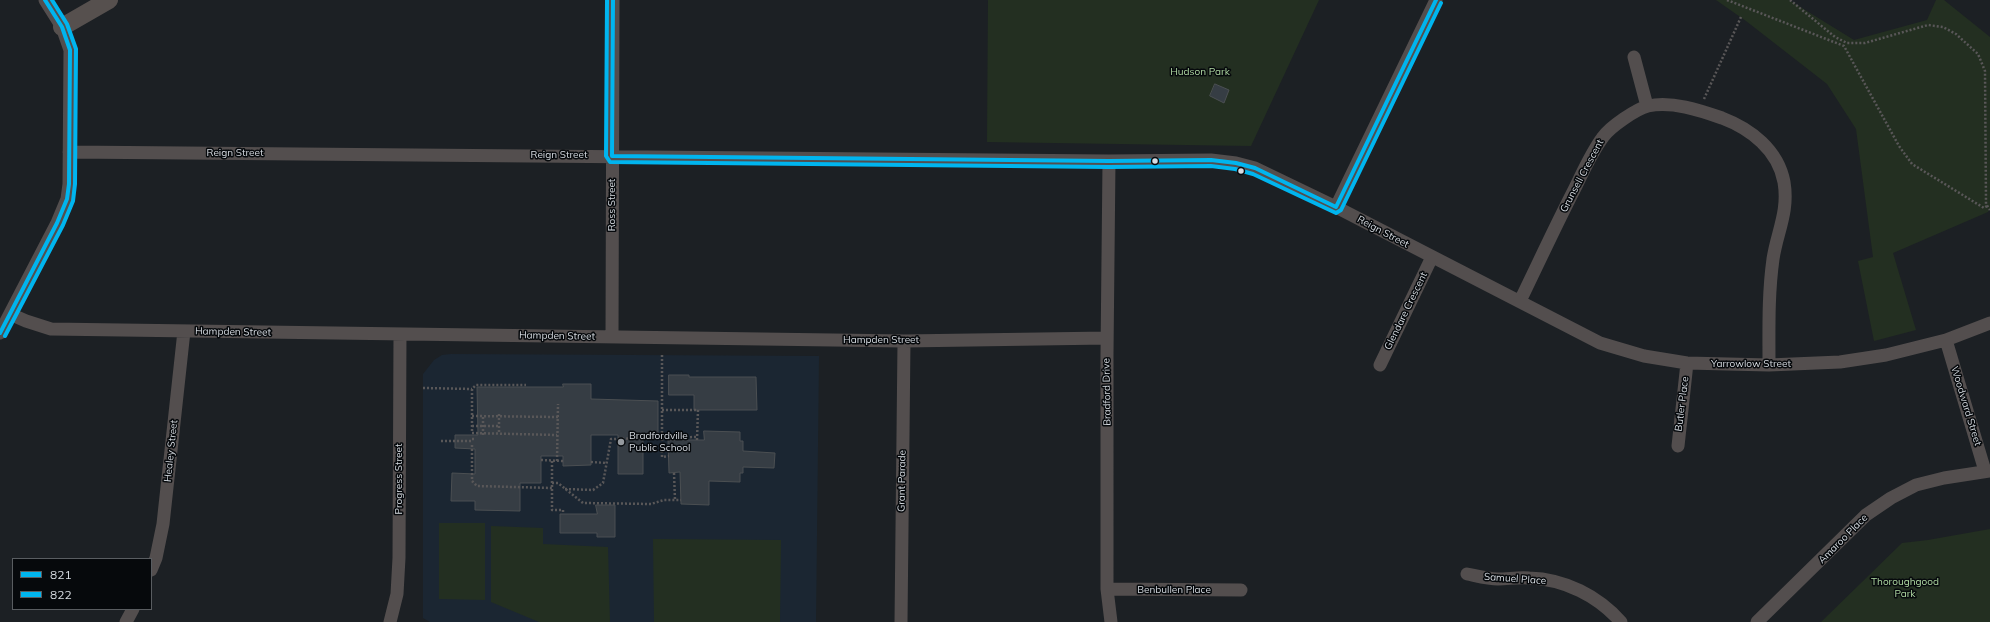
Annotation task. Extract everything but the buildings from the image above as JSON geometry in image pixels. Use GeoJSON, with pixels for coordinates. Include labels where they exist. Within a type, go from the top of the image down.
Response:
{"type":"FeatureCollection","features":[{"type":"Feature","properties":{"kind":"street"},"geometry":{"type":"LineString","coordinates":[[0,333],[67,198],[70,50],[62,27],[45,0]]}},
{"type":"Feature","properties":{"kind":"street"},"geometry":{"type":"LineString","coordinates":[[62,27],[109,0]]}},
{"type":"Feature","properties":{"kind":"street","name":"Ross Street"},"geometry":{"type":"LineString","coordinates":[[612,337],[613,0]]}},
{"type":"Feature","properties":{"kind":"street"},"geometry":{"type":"LineString","coordinates":[[1336,207],[1436,0]]}},
{"type":"Feature","properties":{"kind":"street"},"geometry":{"type":"LineString","coordinates":[[1634,57],[1647,106],[1677,106],[1699,111],[1738,124],[1759,139],[1774,157],[1784,181],[1786,206],[1773,257],[1770,284],[1769,365]]}},
{"type":"Feature","properties":{"kind":"street","name":"Grunsell Crescent"},"geometry":{"type":"LineString","coordinates":[[1520,301],[1563,211],[1604,135],[1623,120],[1647,106]]}},
{"type":"Feature","properties":{"kind":"street","name":"Reign Street"},"geometry":{"type":"LineString","coordinates":[[69,152],[1109,161],[1211,160],[1236,163],[1255,168],[1336,207],[1520,301]]}},
{"type":"Feature","properties":{"kind":"street","name":"Bradford Drive"},"geometry":{"type":"LineString","coordinates":[[1109,161],[1107,589],[1111,622]]}},
{"type":"Feature","properties":{"kind":"street","name":"Glendare Crescent"},"geometry":{"type":"LineString","coordinates":[[1380,365],[1432,257]]}},
{"type":"Feature","properties":{"kind":"street","name":"Yarrowlow Street"},"geometry":{"type":"LineString","coordinates":[[1520,301],[1600,343],[1644,356],[1687,363],[1769,365],[1847,360],[1886,354],[1946,340],[1990,323]]}},
{"type":"Feature","properties":{"kind":"street","name":"Hampden Street"},"geometry":{"type":"LineString","coordinates":[[10,314],[51,329],[904,340],[1107,338]]}},
{"type":"Feature","properties":{"kind":"street","name":"Healey Street"},"geometry":{"type":"LineString","coordinates":[[152,568],[156,558],[163,524],[184,331]]}},
{"type":"Feature","properties":{"kind":"street","name":"Progress Street"},"geometry":{"type":"LineString","coordinates":[[390,622],[397,594],[399,558],[400,334]]}},
{"type":"Feature","properties":{"kind":"street","name":"Grant Parade"},"geometry":{"type":"LineString","coordinates":[[901,622],[904,340]]}},
{"type":"Feature","properties":{"kind":"street","name":"Woodward Street"},"geometry":{"type":"LineString","coordinates":[[1946,340],[1988,471]]}},
{"type":"Feature","properties":{"kind":"street","name":"Butler Place"},"geometry":{"type":"LineString","coordinates":[[1678,446],[1687,363]]}},
{"type":"Feature","properties":{"kind":"street","name":"Amaroo Place"},"geometry":{"type":"LineString","coordinates":[[1757,622],[1866,515],[1891,498],[1916,485],[1944,478],[1988,471]]}},
{"type":"Feature","properties":{"kind":"street","name":"Samuel Place"},"geometry":{"type":"LineString","coordinates":[[1467,574],[1496,579],[1530,578],[1557,582],[1579,590],[1599,601],[1621,622]]}},
{"type":"Feature","properties":{"kind":"street","name":"Benbullen Place"},"geometry":{"type":"LineString","coordinates":[[1107,589],[1241,590]]}},
{"type":"Feature","properties":{"kind":"street"},"geometry":{"type":"LineString","coordinates":[[126,622],[132,610]]}},
{"type":"Feature","properties":{"kind":"path"},"geometry":{"type":"LineString","coordinates":[[1727,0],[1842,43],[1865,43],[1934,25],[1951,30],[1978,54],[1985,71],[1987,206],[1990,210]]}},
{"type":"Feature","properties":{"kind":"path"},"geometry":{"type":"LineString","coordinates":[[1790,0],[1842,43],[1899,146],[1912,164],[1984,208],[1987,206]]}},
{"type":"Feature","properties":{"kind":"path"},"geometry":{"type":"LineString","coordinates":[[1699,111],[1741,17]]}},
{"type":"Feature","properties":{"kind":"path"},"geometry":{"type":"LineString","coordinates":[[662,355],[662,457],[669,456]]}},
{"type":"Feature","properties":{"kind":"path"},"geometry":{"type":"LineString","coordinates":[[423,388],[472,389],[476,385],[526,385]]}},
{"type":"Feature","properties":{"kind":"path"},"geometry":{"type":"LineString","coordinates":[[472,389],[472,432],[483,434],[499,433],[557,435]]}},
{"type":"Feature","properties":{"kind":"path"},"geometry":{"type":"LineString","coordinates":[[557,461],[558,404]]}},
{"type":"Feature","properties":{"kind":"path"},"geometry":{"type":"LineString","coordinates":[[565,489],[593,490],[603,484],[611,439],[697,439],[698,410],[662,410]]}},
{"type":"Feature","properties":{"kind":"path"},"geometry":{"type":"LineString","coordinates":[[472,416],[499,415],[558,417]]}},
{"type":"Feature","properties":{"kind":"path"},"geometry":{"type":"LineString","coordinates":[[499,415],[499,433]]}},
{"type":"Feature","properties":{"kind":"path"},"geometry":{"type":"LineString","coordinates":[[483,416],[483,434]]}},
{"type":"Feature","properties":{"kind":"path"},"geometry":{"type":"LineString","coordinates":[[472,426],[499,426]]}},
{"type":"Feature","properties":{"kind":"path"},"geometry":{"type":"LineString","coordinates":[[442,441],[473,440]]}},
{"type":"Feature","properties":{"kind":"path"},"geometry":{"type":"LineString","coordinates":[[472,445],[472,481],[479,486],[552,488]]}},
{"type":"Feature","properties":{"kind":"path"},"geometry":{"type":"LineString","coordinates":[[541,460],[563,461]]}},
{"type":"Feature","properties":{"kind":"path"},"geometry":{"type":"LineString","coordinates":[[552,461],[552,510],[563,510],[563,514]]}},
{"type":"Feature","properties":{"kind":"path"},"geometry":{"type":"LineString","coordinates":[[591,462],[607,463]]}},
{"type":"Feature","properties":{"kind":"path"},"geometry":{"type":"LineString","coordinates":[[674,473],[674,500]]}},
{"type":"Feature","properties":{"kind":"path"},"geometry":{"type":"LineString","coordinates":[[552,483],[558,483],[583,503],[651,504],[664,500],[681,500]]}},
{"type":"Feature","properties":{"kind":"path"},"geometry":{"type":"LineString","coordinates":[[479,486],[479,492]]}},
{"type":"Feature","properties":{"kind":"path"},"geometry":{"type":"LineString","coordinates":[[502,487],[502,492]]}},
{"type":"Feature","properties":{"kind":"shaded area","name":"Bradfordville Public School"},"geometry":{"type":"Polygon","coordinates":[[[442,355],[819,356],[816,622],[430,622],[423,618],[423,374],[434,360],[442,355]]]}},
{"type":"Feature","properties":{"kind":"green space","name":"Hudson Park"},"geometry":{"type":"Polygon","coordinates":[[[988,0],[1319,0],[1251,146],[987,142],[988,0]]]}},
{"type":"Feature","properties":{"kind":"green space"},"geometry":{"type":"Polygon","coordinates":[[[1716,0],[1789,0],[1854,40],[1927,20],[1936,0],[1944,0],[1990,37],[1990,208],[1988,212],[1893,253],[1916,330],[1874,341],[1858,261],[1873,257],[1856,129],[1827,84],[1746,21],[1716,0]]]}},
{"type":"Feature","properties":{"kind":"green space"},"geometry":{"type":"Polygon","coordinates":[[[439,523],[485,523],[485,600],[439,599],[439,523]]]}},
{"type":"Feature","properties":{"kind":"green space"},"geometry":{"type":"Polygon","coordinates":[[[491,526],[543,528],[543,544],[608,547],[610,622],[539,622],[491,602],[491,526]]]}},
{"type":"Feature","properties":{"kind":"green space","name":"Thoroughgood Park"},"geometry":{"type":"Polygon","coordinates":[[[1990,529],[1990,622],[1821,622],[1902,543],[1990,529]]]}},
{"type":"Feature","properties":{"kind":"green space"},"geometry":{"type":"Polygon","coordinates":[[[653,539],[781,540],[780,622],[654,622],[653,539]]]}},
{"type":"Feature","properties":{"kind":"transit line","name":"821"},"geometry":{"type":"LineString","coordinates":[[0,333],[57,223],[67,199],[69,184],[70,50],[62,27],[45,0]]}},
{"type":"Feature","properties":{"kind":"transit line","name":"822"},"geometry":{"type":"LineString","coordinates":[[5,336],[63,225],[73,201],[75,184],[76,49],[67,24],[52,0]]}},
{"type":"Feature","properties":{"kind":"transit line","name":"822"},"geometry":{"type":"LineString","coordinates":[[607,0],[606,156],[610,162],[1109,167],[1211,166],[1235,169],[1253,174],[1336,213],[1341,210],[1441,3]]}},
{"type":"Feature","properties":{"kind":"transit line","name":"821"},"geometry":{"type":"LineString","coordinates":[[613,0],[612,156],[1109,161],[1211,160],[1236,163],[1255,168],[1336,207],[1436,0]]}},
{"type":"Feature","properties":{"kind":"place","name":"Bradfordville Public School"},"geometry":{"type":"Point","coordinates":[621,442]}}]}
